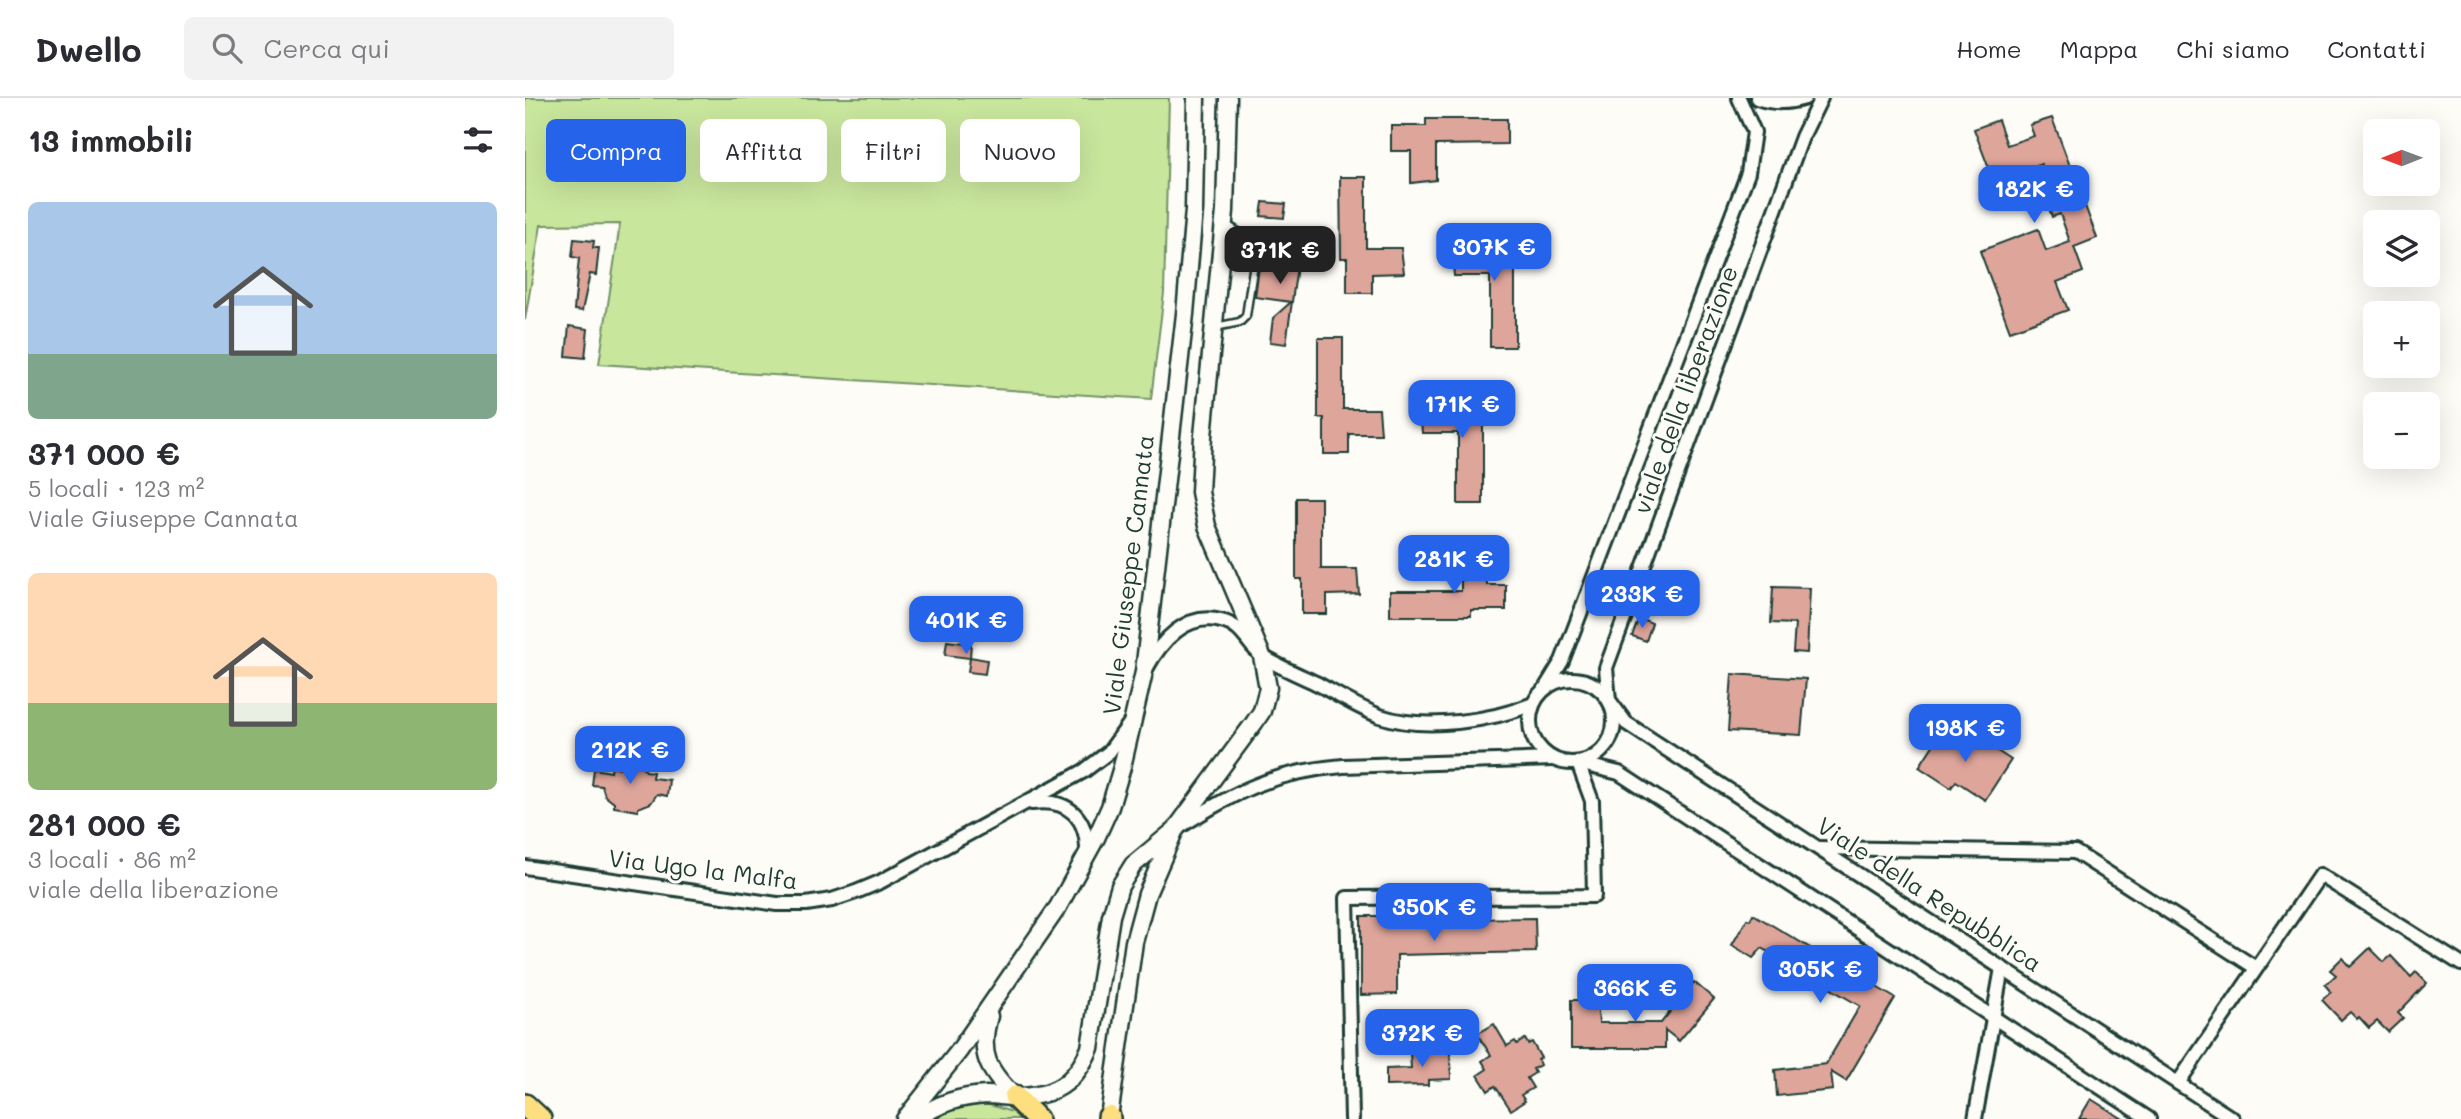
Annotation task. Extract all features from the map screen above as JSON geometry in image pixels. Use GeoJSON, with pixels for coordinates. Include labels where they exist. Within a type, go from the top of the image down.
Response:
{"type":"FeatureCollection","features":[{"type":"Feature","properties":{"kind":"highway"},"geometry":{"type":"LineString","coordinates":[[1015,1097],[1037,1119]]}},
{"type":"Feature","properties":{"kind":"highway"},"geometry":{"type":"LineString","coordinates":[[525,1105],[540,1119]]}},
{"type":"Feature","properties":{"kind":"street","name":"Viale Giuseppe Cannata"},"geometry":{"type":"LineString","coordinates":[[905,1119],[998,997],[1058,907],[1087,856],[1110,807],[1145,673],[1185,314],[1194,210],[1196,98]]}},
{"type":"Feature","properties":{"kind":"street"},"geometry":{"type":"LineString","coordinates":[[1109,1118],[1134,942],[1147,894],[1175,830],[1262,711],[1268,688],[1262,656],[1214,545],[1203,512],[1201,470],[1223,223],[1228,98]]}},
{"type":"Feature","properties":{"kind":"street","name":"viale della liberazione"},"geometry":{"type":"LineString","coordinates":[[1546,687],[1562,661],[1748,173],[1754,132],[1739,98]]}},
{"type":"Feature","properties":{"kind":"street"},"geometry":{"type":"LineString","coordinates":[[1757,98],[1769,102],[1790,103],[1805,98]]}},
{"type":"Feature","properties":{"kind":"street","name":"viale della liberazione"},"geometry":{"type":"LineString","coordinates":[[1609,699],[1606,668],[1797,150],[1821,98]]}},
{"type":"Feature","properties":{"kind":"street"},"geometry":{"type":"LineString","coordinates":[[1185,314],[1214,323]]}},
{"type":"Feature","properties":{"kind":"street"},"geometry":{"type":"LineString","coordinates":[[1145,673],[1156,650],[1178,629],[1205,620],[1219,620],[1233,625],[1244,634],[1262,656],[1380,715],[1397,720],[1416,722],[1494,718],[1533,704]]}},
{"type":"Feature","properties":{"kind":"street"},"geometry":{"type":"LineString","coordinates":[[1578,763],[1591,759],[1602,751],[1611,740],[1615,726],[1609,699],[1600,688],[1573,678],[1559,680],[1546,687],[1533,704],[1531,730],[1543,752],[1565,763],[1578,763],[1619,773],[2147,1119]]}},
{"type":"Feature","properties":{"kind":"street","name":"Viale della Repubblica"},"geometry":{"type":"LineString","coordinates":[[1609,699],[1626,723],[2233,1119]]}},
{"type":"Feature","properties":{"kind":"street","name":"Via Ugo la Malfa"},"geometry":{"type":"LineString","coordinates":[[525,867],[777,904],[806,904],[832,900],[880,882],[1098,762],[1109,752],[1136,713]]}},
{"type":"Feature","properties":{"kind":"street"},"geometry":{"type":"LineString","coordinates":[[917,1119],[950,1100],[989,1095],[1015,1097],[1058,1089],[1073,1079],[1090,1048],[1111,916],[1120,886],[1133,865],[1175,830],[1234,795],[1267,780],[1308,769],[1553,759]]}},
{"type":"Feature","properties":{"kind":"street"},"geometry":{"type":"LineString","coordinates":[[1352,1119],[1347,898],[1594,896],[1592,801],[1578,763]]}},
{"type":"Feature","properties":{"kind":"street","name":"Via Ugo la Malfa"},"geometry":{"type":"LineString","coordinates":[[1021,806],[1044,802],[1070,810],[1083,824],[1086,832],[1087,856]]}},
{"type":"Feature","properties":{"kind":"street"},"geometry":{"type":"LineString","coordinates":[[1819,848],[2075,852],[2256,968]]}},
{"type":"Feature","properties":{"kind":"street"},"geometry":{"type":"LineString","coordinates":[[2178,1083],[2320,875],[2461,964]]}},
{"type":"Feature","properties":{"kind":"street"},"geometry":{"type":"LineString","coordinates":[[1975,1119],[2002,968]]}},
{"type":"Feature","properties":{"kind":"street"},"geometry":{"type":"LineString","coordinates":[[998,997],[989,1016],[983,1045],[991,1069],[1015,1097]]}},
{"type":"Feature","properties":{"kind":"lane"},"geometry":{"type":"LineString","coordinates":[[1214,323],[1240,322],[1247,316],[1255,256],[1251,240],[1223,223]]}},
{"type":"Feature","properties":{"kind":"green space"},"geometry":{"type":"Polygon","coordinates":[[[525,98],[1169,98],[1164,293],[1151,399],[599,364],[620,224],[541,225],[525,320],[525,98]]]}},
{"type":"Feature","properties":{"kind":"green space"},"geometry":{"type":"Polygon","coordinates":[[[987,1104],[1027,1119],[937,1119],[951,1109],[987,1104]]]}},
{"type":"Feature","properties":{"kind":"building"},"geometry":{"type":"Polygon","coordinates":[[[2052,118],[2097,238],[2074,247],[2083,272],[2057,282],[2068,310],[2010,331],[1980,251],[2038,229],[2046,251],[2070,242],[2060,214],[2052,217],[2046,199],[2053,196],[2041,164],[2018,173],[2027,197],[2003,206],[1974,129],[1998,120],[2007,145],[2034,136],[2030,125],[2052,118]]]}},
{"type":"Feature","properties":{"kind":"building"},"geometry":{"type":"Polygon","coordinates":[[[1426,119],[1507,119],[1507,144],[1436,145],[1436,180],[1411,183],[1411,151],[1391,151],[1391,126],[1426,126],[1426,119]]]}},
{"type":"Feature","properties":{"kind":"building"},"geometry":{"type":"Polygon","coordinates":[[[1340,177],[1366,177],[1366,248],[1401,248],[1404,273],[1372,274],[1372,293],[1347,293],[1347,258],[1341,258],[1340,177]]]}},
{"type":"Feature","properties":{"kind":"building"},"geometry":{"type":"Polygon","coordinates":[[[1263,202],[1286,204],[1284,218],[1261,216],[1263,202]]]}},
{"type":"Feature","properties":{"kind":"building"},"geometry":{"type":"Polygon","coordinates":[[[1291,229],[1302,231],[1286,344],[1270,342],[1273,318],[1291,302],[1255,297],[1260,260],[1286,264],[1291,229]]]}},
{"type":"Feature","properties":{"kind":"building"},"geometry":{"type":"Polygon","coordinates":[[[1483,231],[1509,231],[1509,266],[1515,266],[1515,347],[1490,347],[1490,276],[1454,276],[1452,251],[1484,250],[1483,231]]]}},
{"type":"Feature","properties":{"kind":"building"},"geometry":{"type":"Polygon","coordinates":[[[574,239],[594,241],[593,248],[599,248],[596,275],[590,274],[582,311],[574,310],[579,258],[572,257],[574,239]]]}},
{"type":"Feature","properties":{"kind":"building"},"geometry":{"type":"Polygon","coordinates":[[[569,326],[588,329],[585,358],[566,356],[569,326]]]}},
{"type":"Feature","properties":{"kind":"building"},"geometry":{"type":"Polygon","coordinates":[[[1318,338],[1343,338],[1343,409],[1379,409],[1381,434],[1349,434],[1349,454],[1324,454],[1324,418],[1318,418],[1318,338]]]}},
{"type":"Feature","properties":{"kind":"building"},"geometry":{"type":"Polygon","coordinates":[[[1452,388],[1477,388],[1477,423],[1483,423],[1483,504],[1458,504],[1458,433],[1422,433],[1420,408],[1452,408],[1452,388]]]}},
{"type":"Feature","properties":{"kind":"building"},"geometry":{"type":"Polygon","coordinates":[[[1296,498],[1321,498],[1321,569],[1357,569],[1359,594],[1327,595],[1327,614],[1302,614],[1302,579],[1296,579],[1296,498]]]}},
{"type":"Feature","properties":{"kind":"building"},"geometry":{"type":"Polygon","coordinates":[[[1486,553],[1487,585],[1506,585],[1506,610],[1471,610],[1471,616],[1390,616],[1390,591],[1461,591],[1461,555],[1486,553]]]}},
{"type":"Feature","properties":{"kind":"building"},"geometry":{"type":"Polygon","coordinates":[[[1773,587],[1810,588],[1807,653],[1793,652],[1795,624],[1771,623],[1773,587]]]}},
{"type":"Feature","properties":{"kind":"building"},"geometry":{"type":"Polygon","coordinates":[[[1639,618],[1652,623],[1646,641],[1632,636],[1639,618]]]}},
{"type":"Feature","properties":{"kind":"building"},"geometry":{"type":"Polygon","coordinates":[[[947,641],[971,644],[970,657],[987,660],[985,674],[968,672],[970,658],[945,655],[947,641]]]}},
{"type":"Feature","properties":{"kind":"building"},"geometry":{"type":"Polygon","coordinates":[[[1732,674],[1806,679],[1801,735],[1728,731],[1732,674]]]}},
{"type":"Feature","properties":{"kind":"building"},"geometry":{"type":"Polygon","coordinates":[[[1945,727],[1974,746],[1979,739],[2011,760],[1985,800],[1956,781],[1951,788],[1919,767],[1945,727]]]}},
{"type":"Feature","properties":{"kind":"building"},"geometry":{"type":"Polygon","coordinates":[[[617,728],[669,735],[667,749],[615,742],[617,728]]]}},
{"type":"Feature","properties":{"kind":"building"},"geometry":{"type":"Polygon","coordinates":[[[635,759],[646,771],[653,772],[652,778],[669,780],[667,796],[657,794],[651,803],[638,808],[638,811],[614,807],[614,803],[605,796],[602,786],[592,785],[594,769],[611,772],[612,766],[620,768],[635,759]]]}},
{"type":"Feature","properties":{"kind":"building"},"geometry":{"type":"Polygon","coordinates":[[[1753,914],[1895,998],[1846,1081],[1831,1072],[1833,1090],[1777,1096],[1775,1070],[1826,1064],[1860,1006],[1762,948],[1753,958],[1732,945],[1747,919],[1750,920],[1753,914]]]}},
{"type":"Feature","properties":{"kind":"building"},"geometry":{"type":"Polygon","coordinates":[[[1361,916],[1396,916],[1396,920],[1535,918],[1536,952],[1397,955],[1397,994],[1361,995],[1361,916]]]}},
{"type":"Feature","properties":{"kind":"building"},"geometry":{"type":"Polygon","coordinates":[[[2370,948],[2384,962],[2391,956],[2411,977],[2416,972],[2427,983],[2398,1013],[2403,1018],[2388,1032],[2377,1021],[2369,1028],[2350,1012],[2341,1020],[2322,1000],[2331,992],[2325,985],[2336,975],[2330,970],[2342,958],[2350,967],[2370,948]]]}},
{"type":"Feature","properties":{"kind":"building"},"geometry":{"type":"Polygon","coordinates":[[[1694,982],[1714,999],[1679,1041],[1665,1030],[1665,1048],[1571,1048],[1571,1000],[1597,1000],[1599,1023],[1661,1023],[1694,982]]]}},
{"type":"Feature","properties":{"kind":"building"},"geometry":{"type":"Polygon","coordinates":[[[1494,1024],[1507,1046],[1525,1039],[1528,1044],[1532,1042],[1541,1058],[1538,1060],[1540,1065],[1533,1069],[1535,1073],[1527,1078],[1533,1088],[1521,1095],[1525,1101],[1511,1110],[1495,1086],[1488,1091],[1478,1075],[1487,1069],[1482,1061],[1491,1055],[1477,1034],[1494,1024]]]}},
{"type":"Feature","properties":{"kind":"building"},"geometry":{"type":"Polygon","coordinates":[[[1450,1049],[1451,1079],[1428,1080],[1428,1085],[1386,1086],[1386,1069],[1411,1068],[1410,1052],[1450,1049]]]}},
{"type":"Feature","properties":{"kind":"building"},"geometry":{"type":"Polygon","coordinates":[[[2091,1099],[2123,1119],[2079,1119],[2091,1099]]]}}]}
